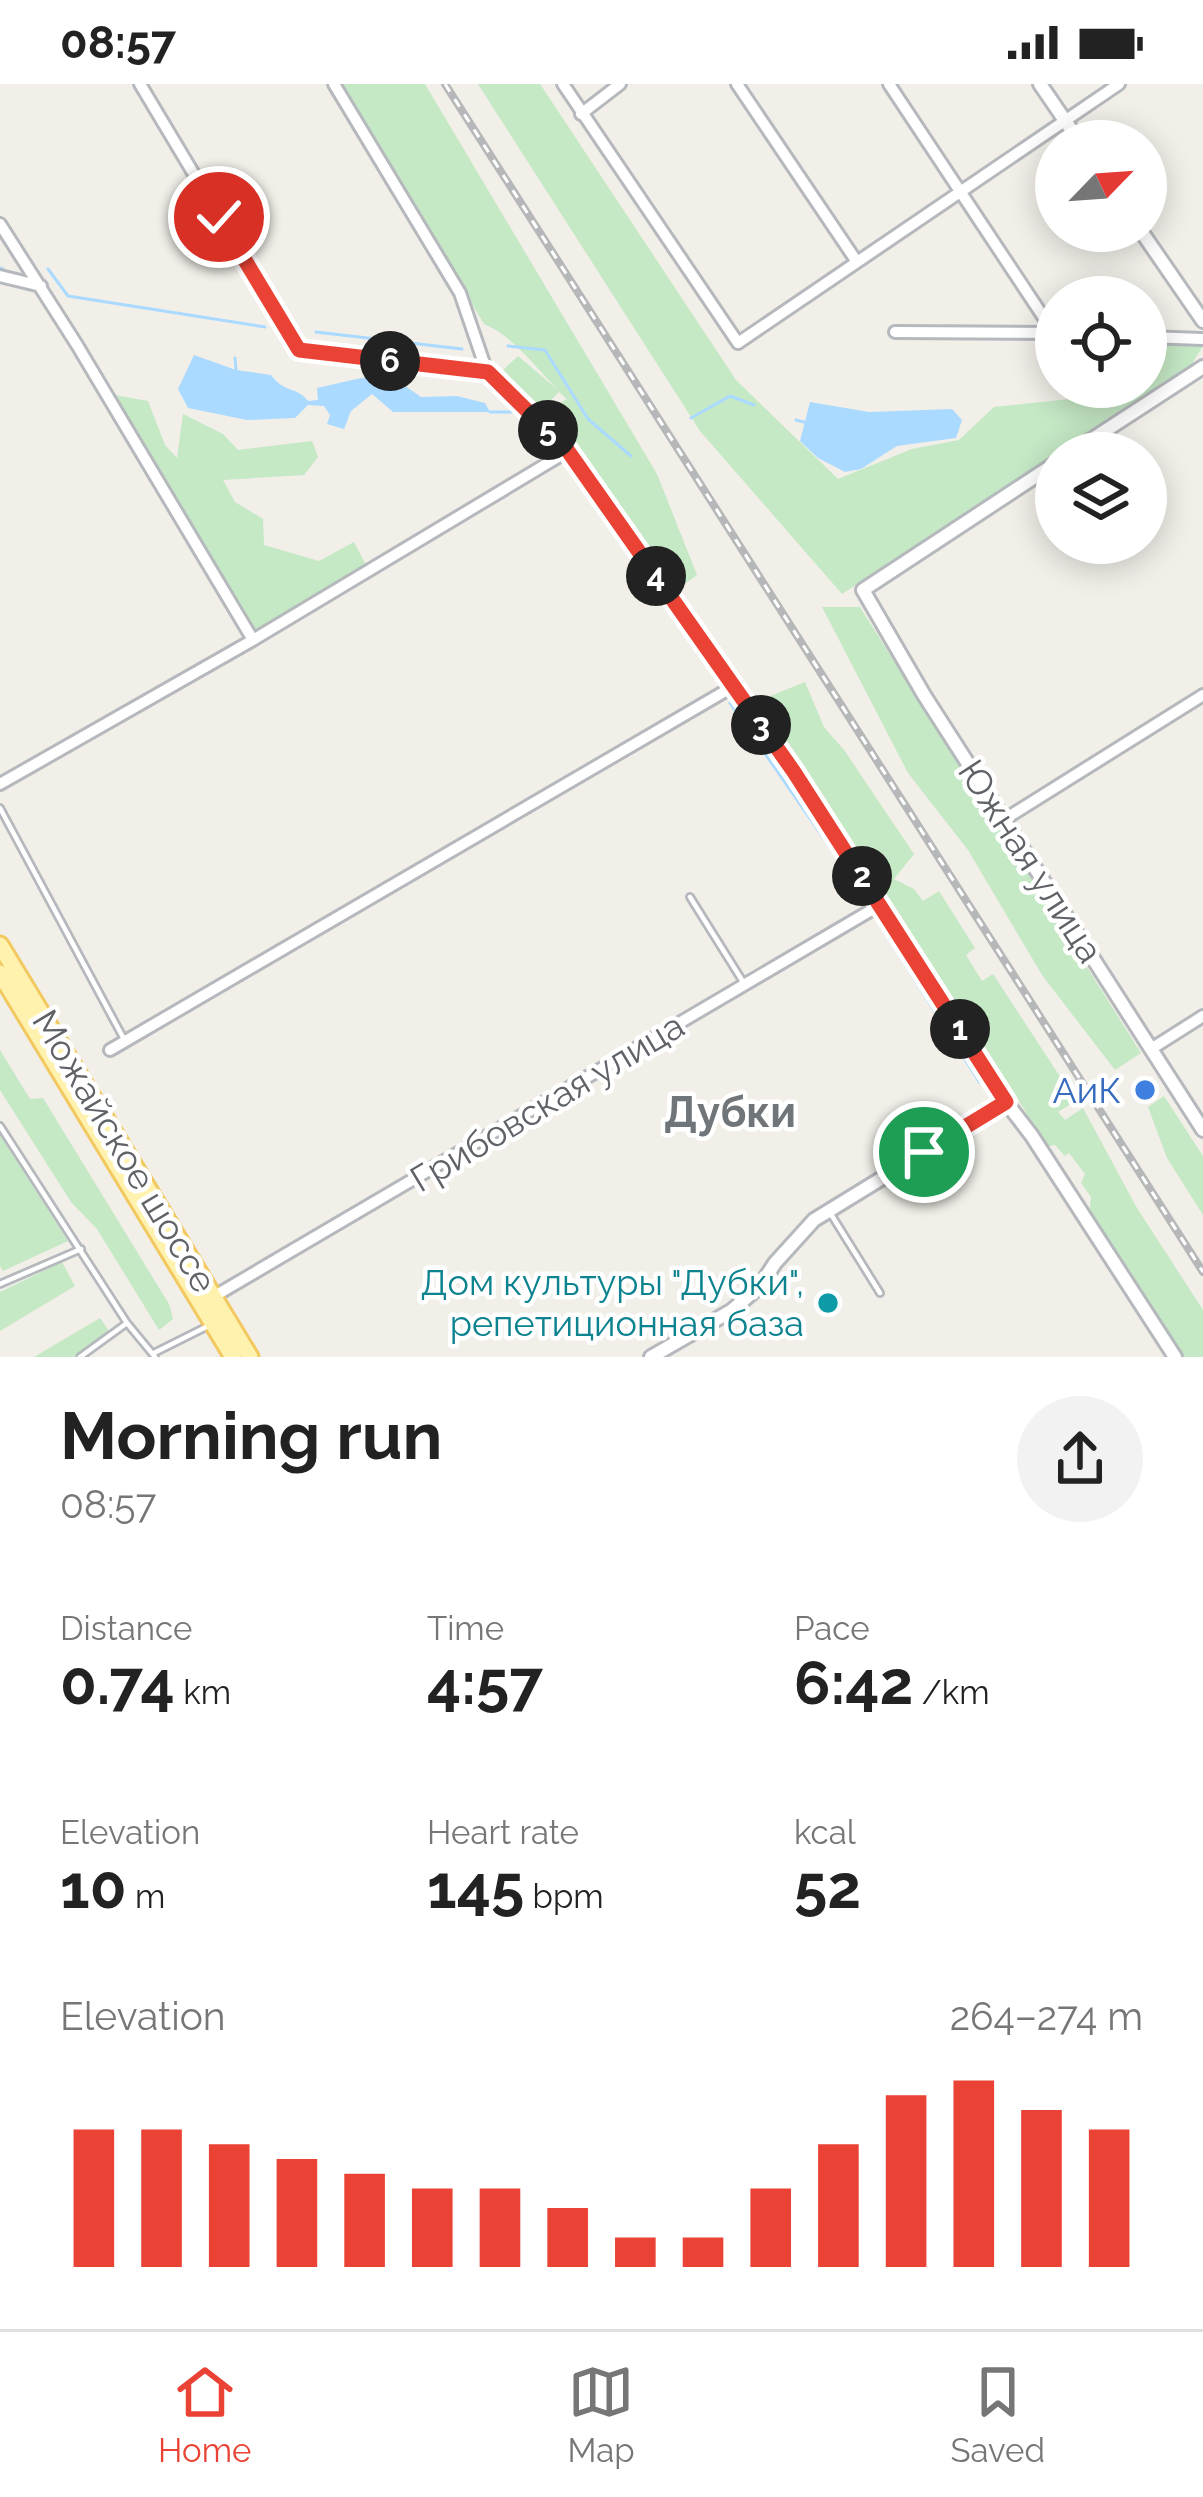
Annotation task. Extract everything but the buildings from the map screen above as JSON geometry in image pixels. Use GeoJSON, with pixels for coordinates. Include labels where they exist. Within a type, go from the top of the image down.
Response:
{"type":"FeatureCollection","features":[{"type":"Feature","properties":{"kind":"main road","name":"Можайское шоссе"},"geometry":{"type":"LineString","coordinates":[[0,945],[250,1357]]}},
{"type":"Feature","properties":{"kind":"main road","name":"Можайское шоссе"},"geometry":{"type":"LineString","coordinates":[[0,974],[233,1357]]}},
{"type":"Feature","properties":{"kind":"street"},"geometry":{"type":"LineString","coordinates":[[140,84],[299,350],[488,372]]}},
{"type":"Feature","properties":{"kind":"street"},"geometry":{"type":"LineString","coordinates":[[334,84],[460,293],[488,372],[568,451],[734,686],[1174,1357]]}},
{"type":"Feature","properties":{"kind":"street"},"geometry":{"type":"LineString","coordinates":[[562,84],[738,344],[1119,84]]}},
{"type":"Feature","properties":{"kind":"street"},"geometry":{"type":"LineString","coordinates":[[581,114],[620,84]]}},
{"type":"Feature","properties":{"kind":"street"},"geometry":{"type":"LineString","coordinates":[[737,84],[857,262]]}},
{"type":"Feature","properties":{"kind":"street"},"geometry":{"type":"LineString","coordinates":[[890,84],[1035,303]]}},
{"type":"Feature","properties":{"kind":"street"},"geometry":{"type":"LineString","coordinates":[[1040,84],[1064,119]]}},
{"type":"Feature","properties":{"kind":"street"},"geometry":{"type":"LineString","coordinates":[[0,224],[253,640]]}},
{"type":"Feature","properties":{"kind":"street"},"geometry":{"type":"LineString","coordinates":[[1155,252],[1203,321]]}},
{"type":"Feature","properties":{"kind":"street"},"geometry":{"type":"LineString","coordinates":[[0,276],[40,286]]}},
{"type":"Feature","properties":{"kind":"street"},"geometry":{"type":"LineString","coordinates":[[895,332],[1035,333]]}},
{"type":"Feature","properties":{"kind":"street"},"geometry":{"type":"LineString","coordinates":[[1167,338],[1203,340]]}},
{"type":"Feature","properties":{"kind":"street"},"geometry":{"type":"LineString","coordinates":[[1103,432],[1203,367]]}},
{"type":"Feature","properties":{"kind":"street"},"geometry":{"type":"LineString","coordinates":[[0,784],[253,640],[568,451]]}},
{"type":"Feature","properties":{"kind":"street","name":"Южная улица"},"geometry":{"type":"LineString","coordinates":[[1035,477],[863,590],[924,695],[1203,1130]]}},
{"type":"Feature","properties":{"kind":"street"},"geometry":{"type":"LineString","coordinates":[[110,1050],[734,686]]}},
{"type":"Feature","properties":{"kind":"street"},"geometry":{"type":"LineString","coordinates":[[1004,819],[1203,695]]}},
{"type":"Feature","properties":{"kind":"street","name":"Грибовская улица"},"geometry":{"type":"LineString","coordinates":[[213,1297],[880,904]]}},
{"type":"Feature","properties":{"kind":"street"},"geometry":{"type":"LineString","coordinates":[[1150,1049],[1203,1016]]}},
{"type":"Feature","properties":{"kind":"street"},"geometry":{"type":"LineString","coordinates":[[651,1357],[731,1311],[760,1286],[814,1220],[1006,1102]]}},
{"type":"Feature","properties":{"kind":"lane"},"geometry":{"type":"LineString","coordinates":[[0,808],[125,1041]]}},
{"type":"Feature","properties":{"kind":"lane"},"geometry":{"type":"LineString","coordinates":[[691,897],[745,985]]}},
{"type":"Feature","properties":{"kind":"lane"},"geometry":{"type":"LineString","coordinates":[[0,1126],[127,1323],[154,1355],[213,1323]]}},
{"type":"Feature","properties":{"kind":"lane"},"geometry":{"type":"LineString","coordinates":[[829,1210],[880,1293]]}},
{"type":"Feature","properties":{"kind":"lane"},"geometry":{"type":"LineString","coordinates":[[0,1284],[81,1250]]}},
{"type":"Feature","properties":{"kind":"lane"},"geometry":{"type":"LineString","coordinates":[[80,1357],[127,1323]]}},
{"type":"Feature","properties":{"kind":"green space"},"geometry":{"type":"Polygon","coordinates":[[[341,84],[425,84],[657,474],[697,575],[679,588],[579,447],[546,411],[567,399],[559,392],[543,408],[500,373],[518,356],[558,390],[514,344],[484,324],[341,84]]]}},
{"type":"Feature","properties":{"kind":"green space"},"geometry":{"type":"Polygon","coordinates":[[[478,84],[540,84],[736,380],[838,479],[912,449],[959,440],[994,407],[1035,403],[1035,408],[1127,408],[1090,432],[1035,432],[1035,468],[842,594],[700,431],[478,84]]]}},
{"type":"Feature","properties":{"kind":"green space"},"geometry":{"type":"Polygon","coordinates":[[[1167,344],[1203,346],[1190,367],[1167,382],[1167,344]]]}},
{"type":"Feature","properties":{"kind":"green space"},"geometry":{"type":"Polygon","coordinates":[[[115,395],[148,401],[165,445],[177,458],[183,414],[223,434],[238,450],[312,441],[318,457],[304,475],[223,480],[235,502],[263,519],[264,545],[319,561],[354,542],[368,569],[256,636],[115,395]]]}},
{"type":"Feature","properties":{"kind":"green space"},"geometry":{"type":"Polygon","coordinates":[[[822,607],[860,607],[1141,1053],[1115,1070],[1042,975],[968,850],[908,773],[822,607]]]}},
{"type":"Feature","properties":{"kind":"green space"},"geometry":{"type":"Polygon","coordinates":[[[805,682],[824,727],[914,854],[894,879],[914,889],[923,901],[939,891],[975,948],[966,955],[982,981],[993,974],[1076,1101],[1058,1112],[1065,1120],[1083,1108],[1137,1208],[1203,1310],[1203,1357],[1180,1357],[1089,1213],[1091,1197],[1081,1183],[1085,1174],[1069,1153],[1065,1156],[1055,1145],[1044,1147],[930,962],[759,707],[763,699],[805,682]]]}},
{"type":"Feature","properties":{"kind":"green space"},"geometry":{"type":"Polygon","coordinates":[[[0,1050],[30,1099],[43,1098],[169,1304],[173,1319],[159,1330],[97,1229],[71,1202],[0,1090],[0,1050]]]}},
{"type":"Feature","properties":{"kind":"green space"},"geometry":{"type":"Polygon","coordinates":[[[1164,1096],[1203,1156],[1203,1215],[1167,1158],[1148,1107],[1164,1096]]]}},
{"type":"Feature","properties":{"kind":"green space"},"geometry":{"type":"Polygon","coordinates":[[[0,1135],[68,1241],[3,1271],[0,1266],[0,1135]]]}},
{"type":"Feature","properties":{"kind":"green space"},"geometry":{"type":"Polygon","coordinates":[[[62,1262],[75,1286],[0,1331],[0,1292],[62,1262]]]}},
{"type":"Feature","properties":{"kind":"green space"},"geometry":{"type":"Polygon","coordinates":[[[100,1318],[109,1331],[73,1357],[34,1357],[100,1318]]]}},
{"type":"Feature","properties":{"kind":"water"},"geometry":{"type":"Polygon","coordinates":[[[194,355],[236,370],[271,375],[308,401],[318,400],[317,388],[391,376],[421,397],[457,396],[485,403],[490,412],[393,412],[372,394],[351,411],[344,429],[327,424],[330,415],[324,406],[308,405],[295,418],[247,420],[188,408],[178,389],[194,355]]]}},
{"type":"Feature","properties":{"kind":"water"},"geometry":{"type":"Polygon","coordinates":[[[810,402],[869,412],[952,409],[962,420],[956,438],[897,446],[861,469],[845,472],[818,458],[800,441],[810,402]]]}},
{"type":"Feature","properties":{"kind":"waterway"},"geometry":{"type":"LineString","coordinates":[[48,269],[68,296],[265,327]]}},
{"type":"Feature","properties":{"kind":"waterway"},"geometry":{"type":"LineString","coordinates":[[316,332],[462,349]]}},
{"type":"Feature","properties":{"kind":"waterway"},"geometry":{"type":"LineString","coordinates":[[508,346],[545,350],[588,419],[631,456]]}},
{"type":"Feature","properties":{"kind":"waterway"},"geometry":{"type":"LineString","coordinates":[[235,358],[236,370]]}},
{"type":"Feature","properties":{"kind":"waterway"},"geometry":{"type":"LineString","coordinates":[[691,418],[730,396],[754,405]]}},
{"type":"Feature","properties":{"kind":"waterway"},"geometry":{"type":"LineString","coordinates":[[490,412],[512,412]]}},
{"type":"Feature","properties":{"kind":"waterway"},"geometry":{"type":"LineString","coordinates":[[796,420],[804,422]]}},
{"type":"Feature","properties":{"kind":"waterway"},"geometry":{"type":"LineString","coordinates":[[528,422],[550,445]]}},
{"type":"Feature","properties":{"kind":"waterway"},"geometry":{"type":"LineString","coordinates":[[567,467],[707,666]]}},
{"type":"Feature","properties":{"kind":"waterway"},"geometry":{"type":"LineString","coordinates":[[730,703],[863,895]]}},
{"type":"Feature","properties":{"kind":"waterway"},"geometry":{"type":"LineString","coordinates":[[877,920],[980,1083]]}},
{"type":"Feature","properties":{"kind":"railway"},"geometry":{"type":"LineString","coordinates":[[445,84],[1203,1272]]}},
{"type":"Feature","properties":{"kind":"place","name":"АиК"},"geometry":{"type":"Point","coordinates":[1145,1090]}},
{"type":"Feature","properties":{"kind":"place","name":"Дом культуры \"Дубки\", репетиционная база"},"geometry":{"type":"Point","coordinates":[828,1303]}},
{"type":"Feature","properties":{"kind":"district","name":"Дубки"},"geometry":{"type":"Point","coordinates":[730,1112]}},
{"type":"Feature","properties":{"kind":"route"},"geometry":{"type":"LineString","coordinates":[[219,217],[299,350],[488,372],[568,451],[794,772],[1006,1102],[924,1152]]}}]}
